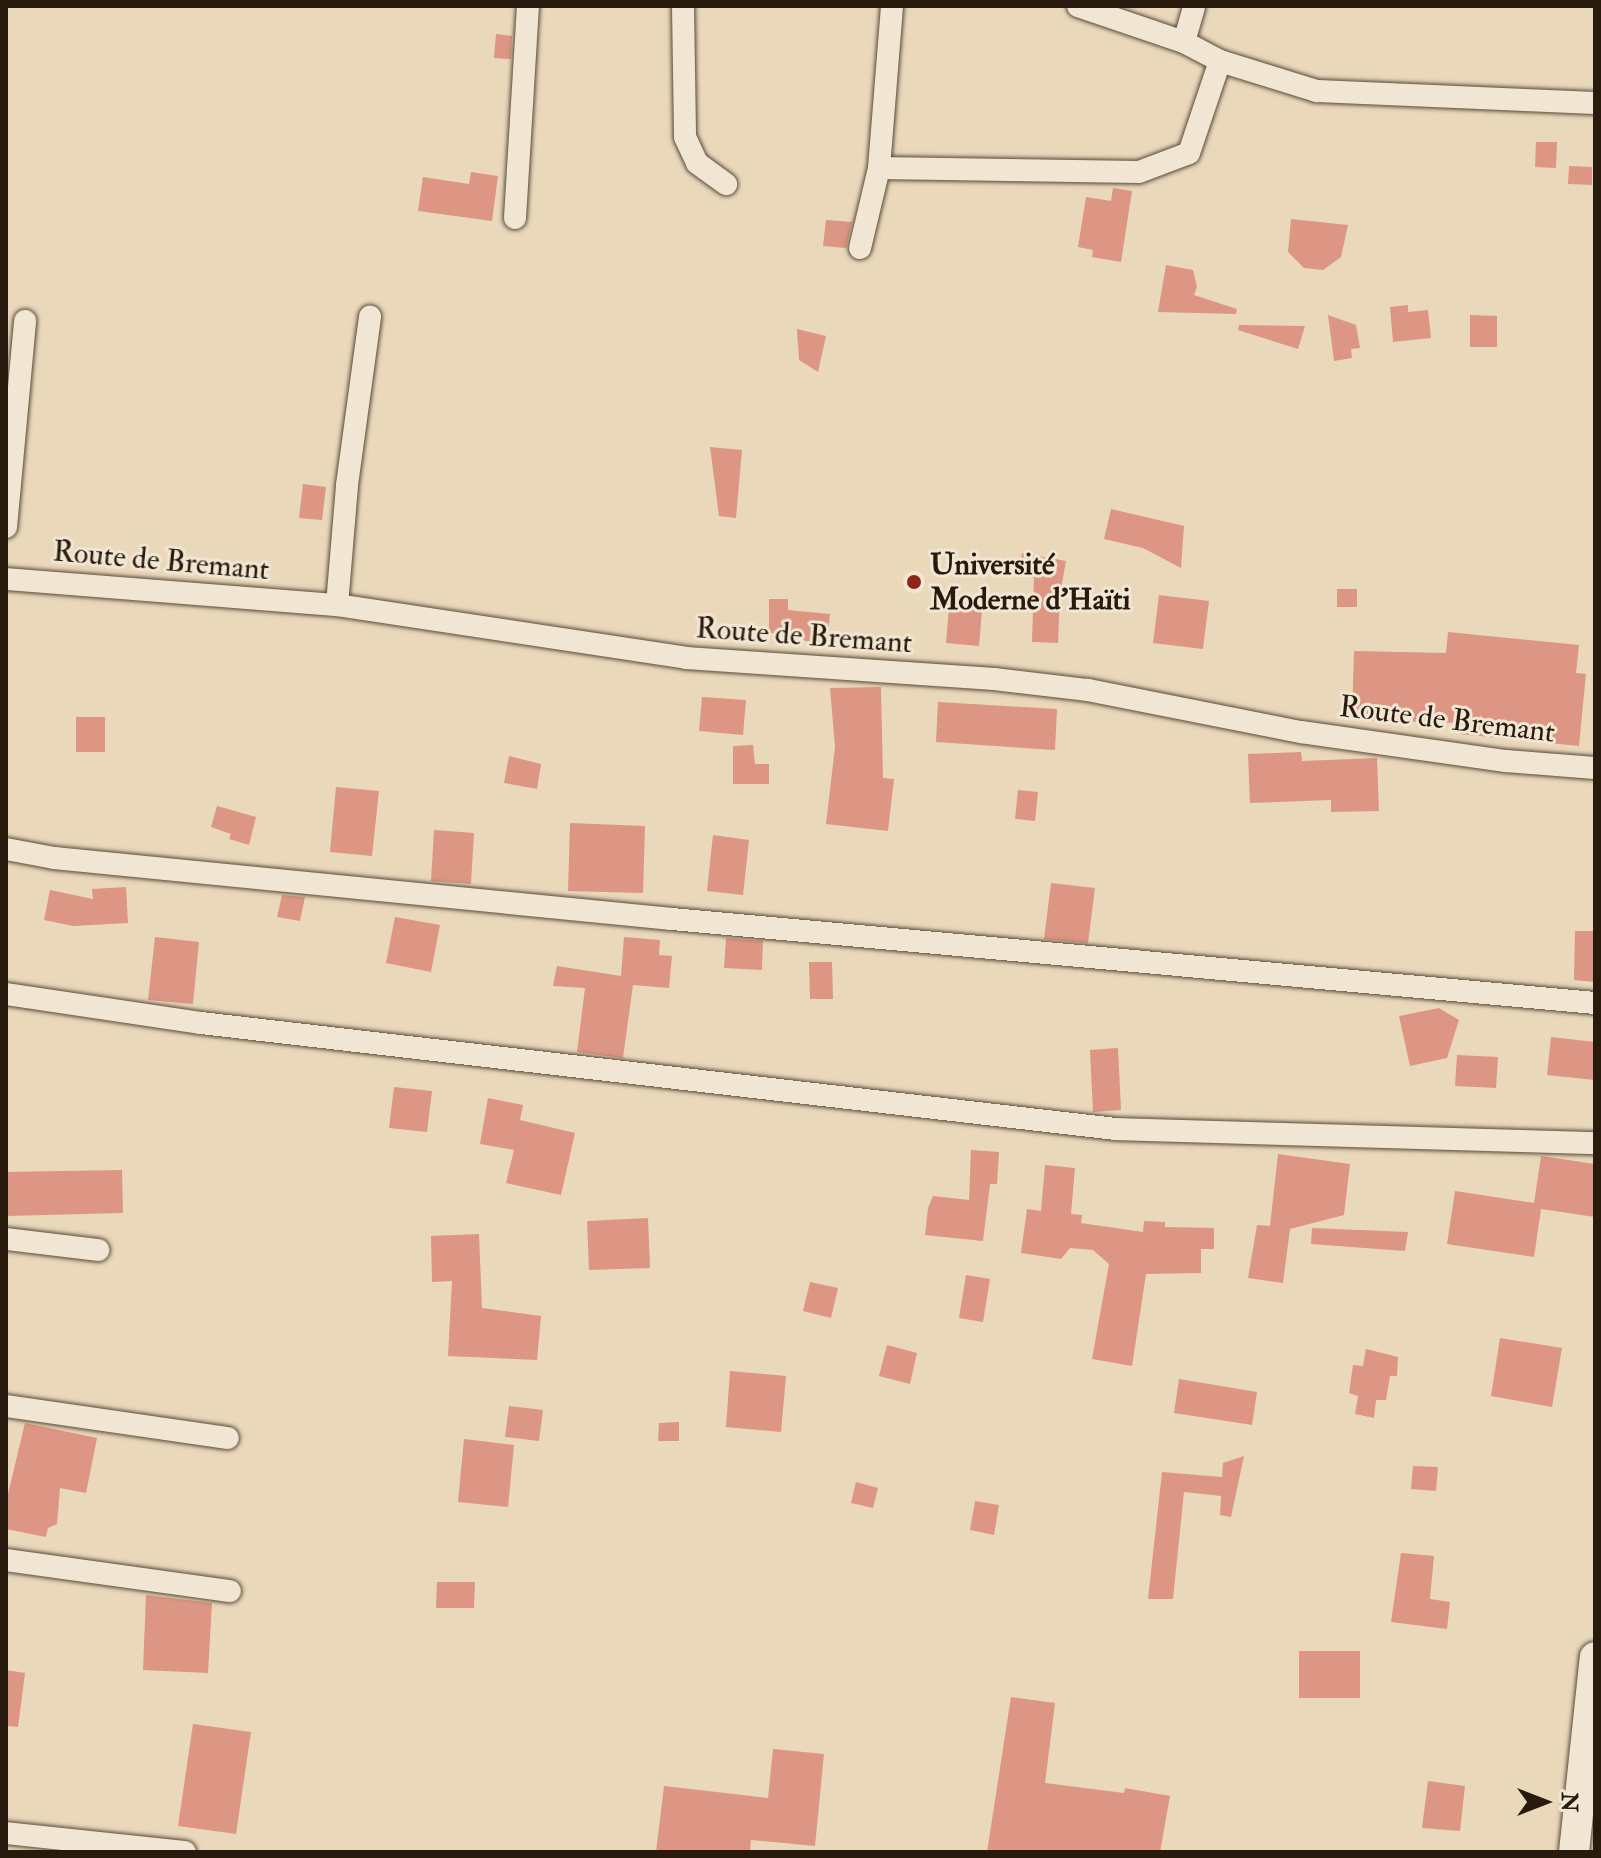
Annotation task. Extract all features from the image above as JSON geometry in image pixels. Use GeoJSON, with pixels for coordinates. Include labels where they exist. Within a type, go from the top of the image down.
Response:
{"type":"FeatureCollection","features":[{"type":"Feature","properties":{"kind":"main road"},"geometry":{"type":"LineString","coordinates":[[1574,1852],[1587,1800],[1595,1657]]}},
{"type":"Feature","properties":{"kind":"street"},"geometry":{"type":"LineString","coordinates":[[515,218],[528,6]]}},
{"type":"Feature","properties":{"kind":"street"},"geometry":{"type":"LineString","coordinates":[[683,6],[685,137],[697,163],[726,184]]}},
{"type":"Feature","properties":{"kind":"street"},"geometry":{"type":"LineString","coordinates":[[860,248],[879,168],[892,6]]}},
{"type":"Feature","properties":{"kind":"street"},"geometry":{"type":"LineString","coordinates":[[1078,6],[1184,42],[1220,61],[1317,91],[1595,103]]}},
{"type":"Feature","properties":{"kind":"street"},"geometry":{"type":"LineString","coordinates":[[1184,42],[1194,6]]}},
{"type":"Feature","properties":{"kind":"street"},"geometry":{"type":"LineString","coordinates":[[879,168],[1139,172],[1189,153],[1220,61]]}},
{"type":"Feature","properties":{"kind":"street"},"geometry":{"type":"LineString","coordinates":[[337,605],[347,485],[370,317]]}},
{"type":"Feature","properties":{"kind":"street"},"geometry":{"type":"LineString","coordinates":[[6,527],[25,321]]}},
{"type":"Feature","properties":{"kind":"street","name":"Route de Bremant"},"geometry":{"type":"LineString","coordinates":[[6,579],[337,605],[686,658],[994,679],[1088,690],[1301,732],[1506,761],[1595,768]]}},
{"type":"Feature","properties":{"kind":"street"},"geometry":{"type":"LineString","coordinates":[[6,849],[54,858],[672,919],[1595,1003]]}},
{"type":"Feature","properties":{"kind":"street"},"geometry":{"type":"LineString","coordinates":[[6,994],[201,1023],[1116,1129],[1595,1143]]}},
{"type":"Feature","properties":{"kind":"street"},"geometry":{"type":"LineString","coordinates":[[6,1239],[98,1250]]}},
{"type":"Feature","properties":{"kind":"street"},"geometry":{"type":"LineString","coordinates":[[6,1406],[228,1438]]}},
{"type":"Feature","properties":{"kind":"street"},"geometry":{"type":"LineString","coordinates":[[6,1560],[230,1591]]}},
{"type":"Feature","properties":{"kind":"street"},"geometry":{"type":"LineString","coordinates":[[6,1833],[185,1852]]}},
{"type":"Feature","properties":{"kind":"building"},"geometry":{"type":"Polygon","coordinates":[[[496,34],[512,36],[511,59],[494,58],[496,34]]]}},
{"type":"Feature","properties":{"kind":"building"},"geometry":{"type":"Polygon","coordinates":[[[1536,142],[1557,142],[1556,168],[1535,167],[1536,142]]]}},
{"type":"Feature","properties":{"kind":"building"},"geometry":{"type":"Polygon","coordinates":[[[1569,166],[1592,167],[1592,185],[1568,184],[1569,166]]]}},
{"type":"Feature","properties":{"kind":"building"},"geometry":{"type":"Polygon","coordinates":[[[471,172],[498,176],[492,221],[418,211],[423,177],[469,184],[471,172]]]}},
{"type":"Feature","properties":{"kind":"building"},"geometry":{"type":"Polygon","coordinates":[[[1113,188],[1132,191],[1121,262],[1092,257],[1093,250],[1078,247],[1086,197],[1111,201],[1113,188]]]}},
{"type":"Feature","properties":{"kind":"building"},"geometry":{"type":"Polygon","coordinates":[[[1291,219],[1348,225],[1341,257],[1323,270],[1304,268],[1288,252],[1291,219]]]}},
{"type":"Feature","properties":{"kind":"building"},"geometry":{"type":"Polygon","coordinates":[[[826,220],[852,222],[846,248],[823,246],[826,220]]]}},
{"type":"Feature","properties":{"kind":"building"},"geometry":{"type":"Polygon","coordinates":[[[1166,265],[1193,270],[1197,287],[1194,295],[1237,309],[1236,314],[1158,312],[1166,265]]]}},
{"type":"Feature","properties":{"kind":"building"},"geometry":{"type":"Polygon","coordinates":[[[1408,305],[1408,312],[1428,310],[1431,338],[1393,342],[1390,307],[1408,305]]]}},
{"type":"Feature","properties":{"kind":"building"},"geometry":{"type":"Polygon","coordinates":[[[1328,315],[1356,325],[1360,348],[1351,349],[1352,358],[1334,361],[1328,315]]]}},
{"type":"Feature","properties":{"kind":"building"},"geometry":{"type":"Polygon","coordinates":[[[1470,315],[1497,316],[1497,347],[1470,347],[1470,315]]]}},
{"type":"Feature","properties":{"kind":"building"},"geometry":{"type":"Polygon","coordinates":[[[1239,325],[1305,326],[1298,349],[1238,330],[1239,325]]]}},
{"type":"Feature","properties":{"kind":"building"},"geometry":{"type":"Polygon","coordinates":[[[797,329],[826,336],[818,372],[799,360],[797,329]]]}},
{"type":"Feature","properties":{"kind":"building"},"geometry":{"type":"Polygon","coordinates":[[[710,447],[742,450],[736,518],[719,516],[710,447]]]}},
{"type":"Feature","properties":{"kind":"building"},"geometry":{"type":"Polygon","coordinates":[[[303,484],[326,487],[322,520],[299,518],[303,484]]]}},
{"type":"Feature","properties":{"kind":"building"},"geometry":{"type":"Polygon","coordinates":[[[1111,509],[1184,526],[1181,568],[1143,548],[1104,539],[1111,509]]]}},
{"type":"Feature","properties":{"kind":"building"},"geometry":{"type":"Polygon","coordinates":[[[1022,553],[1066,561],[1060,595],[1058,643],[1032,642],[1034,578],[1018,575],[1022,553]]]}},
{"type":"Feature","properties":{"kind":"building"},"geometry":{"type":"Polygon","coordinates":[[[1337,589],[1357,589],[1357,607],[1337,607],[1337,589]]]}},
{"type":"Feature","properties":{"kind":"building"},"geometry":{"type":"Polygon","coordinates":[[[950,595],[983,598],[979,646],[946,643],[950,595]]]}},
{"type":"Feature","properties":{"kind":"building"},"geometry":{"type":"Polygon","coordinates":[[[1159,595],[1209,601],[1203,649],[1153,643],[1159,595]]]}},
{"type":"Feature","properties":{"kind":"building"},"geometry":{"type":"Polygon","coordinates":[[[769,599],[788,599],[788,610],[830,614],[827,643],[797,640],[795,634],[769,633],[769,599]]]}},
{"type":"Feature","properties":{"kind":"building"},"geometry":{"type":"Polygon","coordinates":[[[1448,632],[1579,645],[1576,673],[1586,674],[1579,746],[1460,734],[1461,723],[1352,720],[1354,651],[1446,653],[1448,632]]]}},
{"type":"Feature","properties":{"kind":"building"},"geometry":{"type":"Polygon","coordinates":[[[881,687],[883,778],[894,779],[888,831],[826,824],[835,747],[830,688],[881,687]]]}},
{"type":"Feature","properties":{"kind":"building"},"geometry":{"type":"Polygon","coordinates":[[[702,697],[746,700],[743,735],[699,731],[702,697]]]}},
{"type":"Feature","properties":{"kind":"building"},"geometry":{"type":"Polygon","coordinates":[[[938,702],[1057,709],[1055,750],[936,742],[938,702]]]}},
{"type":"Feature","properties":{"kind":"building"},"geometry":{"type":"Polygon","coordinates":[[[76,717],[105,717],[105,752],[76,752],[76,717]]]}},
{"type":"Feature","properties":{"kind":"building"},"geometry":{"type":"Polygon","coordinates":[[[753,745],[755,764],[769,764],[769,784],[733,784],[733,746],[753,745]]]}},
{"type":"Feature","properties":{"kind":"building"},"geometry":{"type":"Polygon","coordinates":[[[1301,752],[1302,761],[1377,758],[1379,811],[1331,812],[1331,800],[1250,803],[1248,754],[1301,752]]]}},
{"type":"Feature","properties":{"kind":"building"},"geometry":{"type":"Polygon","coordinates":[[[509,756],[541,764],[537,789],[504,783],[509,756]]]}},
{"type":"Feature","properties":{"kind":"building"},"geometry":{"type":"Polygon","coordinates":[[[336,787],[379,791],[372,856],[330,852],[336,787]]]}},
{"type":"Feature","properties":{"kind":"building"},"geometry":{"type":"Polygon","coordinates":[[[1018,790],[1038,792],[1035,821],[1015,819],[1018,790]]]}},
{"type":"Feature","properties":{"kind":"building"},"geometry":{"type":"Polygon","coordinates":[[[217,806],[256,817],[249,845],[229,839],[231,834],[211,827],[217,806]]]}},
{"type":"Feature","properties":{"kind":"building"},"geometry":{"type":"Polygon","coordinates":[[[570,823],[645,826],[643,893],[568,891],[570,823]]]}},
{"type":"Feature","properties":{"kind":"building"},"geometry":{"type":"Polygon","coordinates":[[[434,830],[474,833],[471,884],[431,881],[434,830]]]}},
{"type":"Feature","properties":{"kind":"building"},"geometry":{"type":"Polygon","coordinates":[[[713,835],[749,840],[743,895],[707,891],[713,835]]]}},
{"type":"Feature","properties":{"kind":"building"},"geometry":{"type":"Polygon","coordinates":[[[1051,883],[1095,888],[1088,943],[1044,939],[1051,883]]]}},
{"type":"Feature","properties":{"kind":"building"},"geometry":{"type":"Polygon","coordinates":[[[126,887],[128,923],[73,926],[44,920],[50,890],[93,899],[92,889],[126,887]]]}},
{"type":"Feature","properties":{"kind":"building"},"geometry":{"type":"Polygon","coordinates":[[[282,895],[305,897],[300,921],[277,917],[282,895]]]}},
{"type":"Feature","properties":{"kind":"building"},"geometry":{"type":"Polygon","coordinates":[[[395,917],[440,925],[431,972],[386,963],[395,917]]]}},
{"type":"Feature","properties":{"kind":"building"},"geometry":{"type":"Polygon","coordinates":[[[1575,931],[1595,931],[1595,982],[1574,980],[1575,931]]]}},
{"type":"Feature","properties":{"kind":"building"},"geometry":{"type":"Polygon","coordinates":[[[155,937],[199,942],[193,1004],[148,1000],[155,937]]]}},
{"type":"Feature","properties":{"kind":"building"},"geometry":{"type":"Polygon","coordinates":[[[624,937],[660,940],[659,955],[672,956],[669,988],[633,985],[623,1058],[577,1052],[585,988],[553,986],[557,966],[621,976],[624,937]]]}},
{"type":"Feature","properties":{"kind":"building"},"geometry":{"type":"Polygon","coordinates":[[[726,938],[763,941],[762,970],[724,968],[726,938]]]}},
{"type":"Feature","properties":{"kind":"building"},"geometry":{"type":"Polygon","coordinates":[[[809,962],[832,962],[833,999],[810,999],[809,962]]]}},
{"type":"Feature","properties":{"kind":"building"},"geometry":{"type":"Polygon","coordinates":[[[1439,1008],[1459,1020],[1447,1058],[1410,1066],[1399,1016],[1439,1008]]]}},
{"type":"Feature","properties":{"kind":"building"},"geometry":{"type":"Polygon","coordinates":[[[1551,1037],[1595,1042],[1595,1080],[1547,1075],[1551,1037]]]}},
{"type":"Feature","properties":{"kind":"building"},"geometry":{"type":"Polygon","coordinates":[[[1118,1048],[1121,1110],[1093,1112],[1090,1050],[1118,1048]]]}},
{"type":"Feature","properties":{"kind":"building"},"geometry":{"type":"Polygon","coordinates":[[[1457,1055],[1498,1057],[1496,1088],[1455,1086],[1457,1055]]]}},
{"type":"Feature","properties":{"kind":"building"},"geometry":{"type":"Polygon","coordinates":[[[394,1087],[432,1091],[427,1132],[389,1128],[394,1087]]]}},
{"type":"Feature","properties":{"kind":"building"},"geometry":{"type":"Polygon","coordinates":[[[488,1098],[523,1105],[520,1120],[575,1133],[561,1195],[506,1183],[514,1150],[480,1144],[488,1098]]]}},
{"type":"Feature","properties":{"kind":"building"},"geometry":{"type":"Polygon","coordinates":[[[971,1150],[999,1152],[997,1184],[990,1184],[983,1241],[925,1235],[928,1208],[933,1196],[969,1200],[971,1150]]]}},
{"type":"Feature","properties":{"kind":"building"},"geometry":{"type":"Polygon","coordinates":[[[1278,1154],[1350,1164],[1344,1215],[1290,1229],[1283,1283],[1248,1278],[1257,1225],[1270,1226],[1278,1154]]]}},
{"type":"Feature","properties":{"kind":"building"},"geometry":{"type":"Polygon","coordinates":[[[1541,1156],[1595,1164],[1595,1217],[1541,1209],[1534,1257],[1447,1244],[1455,1191],[1534,1203],[1541,1156]]]}},
{"type":"Feature","properties":{"kind":"building"},"geometry":{"type":"Polygon","coordinates":[[[1045,1165],[1075,1168],[1071,1214],[1082,1215],[1081,1223],[1143,1232],[1144,1221],[1165,1222],[1165,1227],[1214,1228],[1214,1249],[1201,1249],[1201,1273],[1146,1274],[1132,1366],[1092,1359],[1109,1264],[1093,1250],[1070,1248],[1061,1259],[1021,1253],[1027,1209],[1041,1211],[1045,1165]]]}},
{"type":"Feature","properties":{"kind":"building"},"geometry":{"type":"Polygon","coordinates":[[[122,1170],[123,1213],[6,1216],[6,1172],[122,1170]]]}},
{"type":"Feature","properties":{"kind":"building"},"geometry":{"type":"Polygon","coordinates":[[[648,1218],[650,1268],[589,1270],[587,1221],[648,1218]]]}},
{"type":"Feature","properties":{"kind":"building"},"geometry":{"type":"Polygon","coordinates":[[[1312,1228],[1408,1232],[1405,1251],[1311,1244],[1312,1228]]]}},
{"type":"Feature","properties":{"kind":"building"},"geometry":{"type":"Polygon","coordinates":[[[479,1234],[482,1308],[541,1316],[537,1360],[448,1356],[452,1281],[432,1282],[431,1236],[479,1234]]]}},
{"type":"Feature","properties":{"kind":"building"},"geometry":{"type":"Polygon","coordinates":[[[966,1275],[990,1279],[983,1322],[959,1318],[966,1275]]]}},
{"type":"Feature","properties":{"kind":"building"},"geometry":{"type":"Polygon","coordinates":[[[810,1282],[838,1288],[831,1318],[803,1311],[810,1282]]]}},
{"type":"Feature","properties":{"kind":"building"},"geometry":{"type":"Polygon","coordinates":[[[1500,1338],[1562,1348],[1552,1407],[1491,1396],[1500,1338]]]}},
{"type":"Feature","properties":{"kind":"building"},"geometry":{"type":"Polygon","coordinates":[[[887,1345],[917,1353],[910,1384],[879,1376],[887,1345]]]}},
{"type":"Feature","properties":{"kind":"building"},"geometry":{"type":"Polygon","coordinates":[[[1366,1349],[1398,1357],[1397,1376],[1390,1376],[1386,1400],[1376,1400],[1374,1418],[1355,1414],[1358,1396],[1349,1393],[1353,1365],[1363,1366],[1366,1349]]]}},
{"type":"Feature","properties":{"kind":"building"},"geometry":{"type":"Polygon","coordinates":[[[730,1371],[786,1376],[781,1432],[726,1427],[730,1371]]]}},
{"type":"Feature","properties":{"kind":"building"},"geometry":{"type":"Polygon","coordinates":[[[1179,1379],[1257,1392],[1252,1425],[1174,1413],[1179,1379]]]}},
{"type":"Feature","properties":{"kind":"building"},"geometry":{"type":"Polygon","coordinates":[[[509,1406],[543,1410],[539,1441],[505,1437],[509,1406]]]}},
{"type":"Feature","properties":{"kind":"building"},"geometry":{"type":"Polygon","coordinates":[[[679,1422],[679,1441],[658,1441],[659,1423],[679,1422]]]}},
{"type":"Feature","properties":{"kind":"building"},"geometry":{"type":"Polygon","coordinates":[[[25,1423],[97,1438],[86,1493],[60,1488],[57,1524],[48,1528],[46,1537],[6,1529],[6,1502],[25,1423]]]}},
{"type":"Feature","properties":{"kind":"building"},"geometry":{"type":"Polygon","coordinates":[[[464,1439],[514,1445],[508,1507],[458,1502],[464,1439]]]}},
{"type":"Feature","properties":{"kind":"building"},"geometry":{"type":"Polygon","coordinates":[[[1244,1456],[1231,1517],[1220,1515],[1221,1496],[1184,1492],[1173,1599],[1148,1599],[1162,1472],[1222,1477],[1223,1463],[1244,1456]]]}},
{"type":"Feature","properties":{"kind":"building"},"geometry":{"type":"Polygon","coordinates":[[[1413,1466],[1438,1467],[1436,1491],[1411,1489],[1413,1466]]]}},
{"type":"Feature","properties":{"kind":"building"},"geometry":{"type":"Polygon","coordinates":[[[856,1482],[878,1488],[873,1508],[851,1503],[856,1482]]]}},
{"type":"Feature","properties":{"kind":"building"},"geometry":{"type":"Polygon","coordinates":[[[975,1501],[999,1505],[994,1535],[970,1530],[975,1501]]]}},
{"type":"Feature","properties":{"kind":"building"},"geometry":{"type":"Polygon","coordinates":[[[1401,1553],[1434,1556],[1430,1599],[1450,1602],[1447,1629],[1391,1622],[1401,1553]]]}},
{"type":"Feature","properties":{"kind":"building"},"geometry":{"type":"Polygon","coordinates":[[[437,1582],[475,1582],[474,1608],[436,1608],[437,1582]]]}},
{"type":"Feature","properties":{"kind":"building"},"geometry":{"type":"Polygon","coordinates":[[[146,1595],[212,1603],[208,1673],[143,1670],[146,1595]]]}},
{"type":"Feature","properties":{"kind":"building"},"geometry":{"type":"Polygon","coordinates":[[[1299,1651],[1360,1651],[1360,1698],[1299,1698],[1299,1651]]]}},
{"type":"Feature","properties":{"kind":"building"},"geometry":{"type":"Polygon","coordinates":[[[6,1670],[25,1673],[18,1727],[6,1726],[6,1670]]]}},
{"type":"Feature","properties":{"kind":"building"},"geometry":{"type":"Polygon","coordinates":[[[1011,1697],[1055,1703],[1045,1783],[1124,1793],[1125,1788],[1170,1796],[1160,1852],[987,1852],[1011,1697]]]}},
{"type":"Feature","properties":{"kind":"building"},"geometry":{"type":"Polygon","coordinates":[[[193,1724],[251,1732],[236,1834],[178,1826],[193,1724]]]}},
{"type":"Feature","properties":{"kind":"building"},"geometry":{"type":"Polygon","coordinates":[[[773,1749],[824,1754],[815,1846],[751,1840],[750,1852],[656,1852],[664,1786],[768,1798],[773,1749]]]}},
{"type":"Feature","properties":{"kind":"building"},"geometry":{"type":"Polygon","coordinates":[[[1428,1781],[1465,1786],[1460,1831],[1422,1828],[1428,1781]]]}},
{"type":"Feature","properties":{"kind":"place","name":"Université Moderne d'Haïti"},"geometry":{"type":"Point","coordinates":[914,582]}}]}
